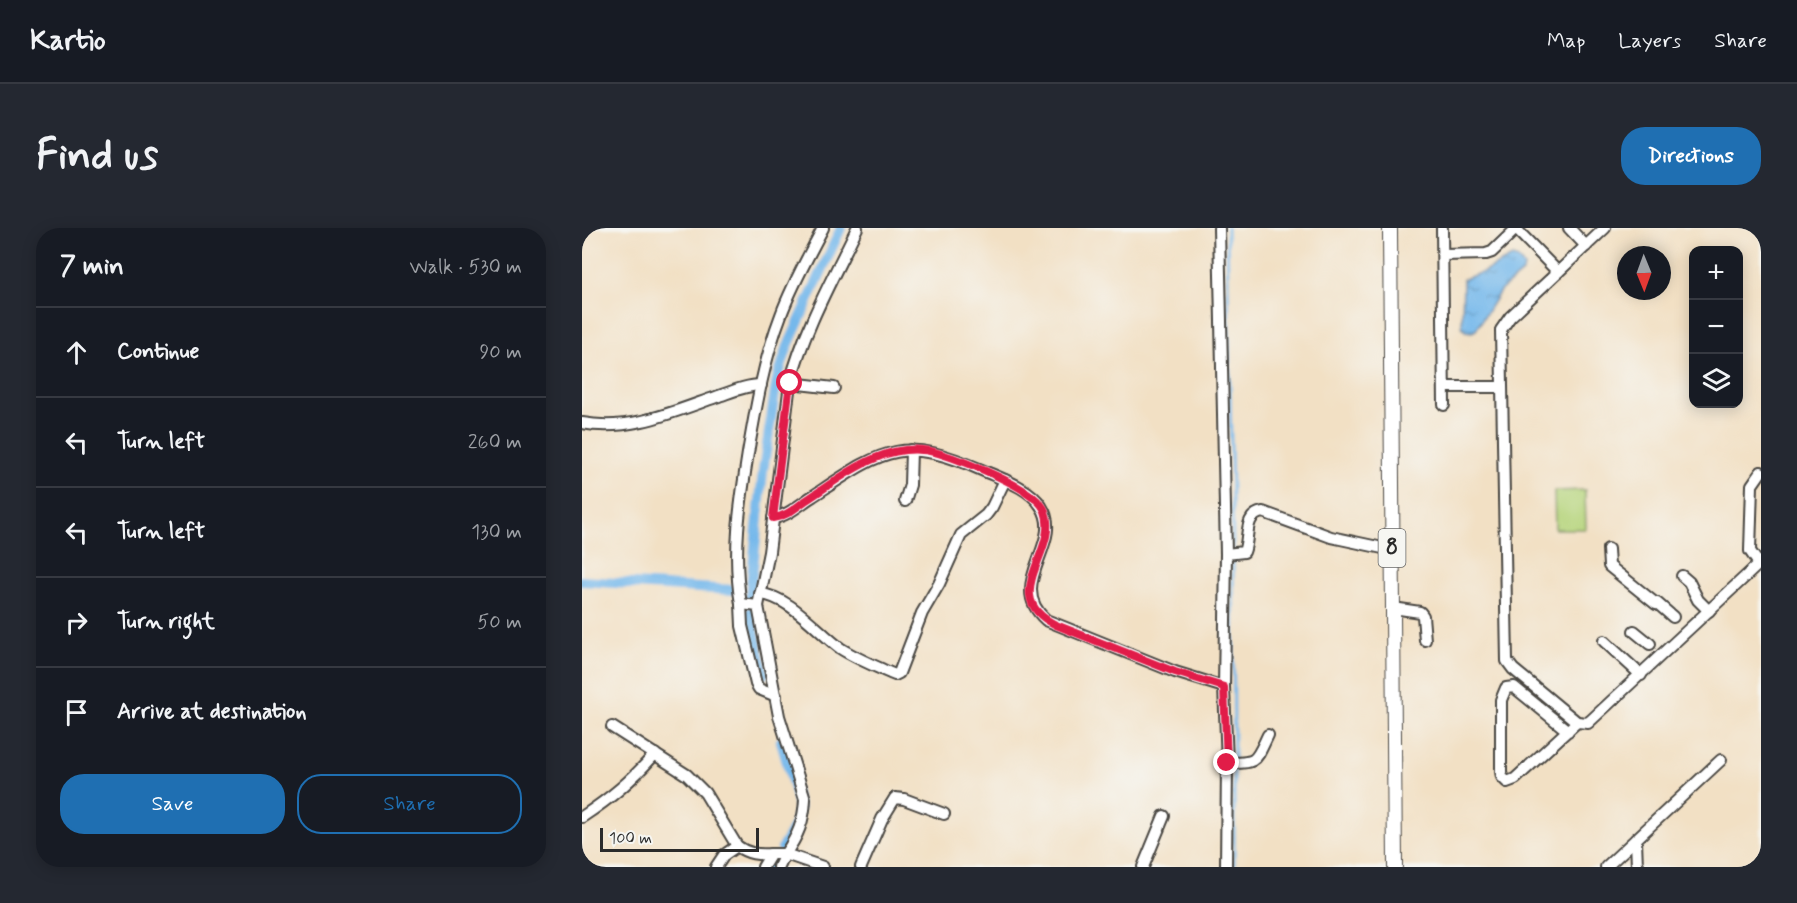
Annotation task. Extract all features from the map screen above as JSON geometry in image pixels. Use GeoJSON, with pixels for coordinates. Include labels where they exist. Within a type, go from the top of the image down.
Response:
{"type":"FeatureCollection","features":[{"type":"Feature","properties":{"kind":"main road","name":"8"},"geometry":{"type":"LineString","coordinates":[[1390,228],[1395,867]]}},
{"type":"Feature","properties":{"kind":"street"},"geometry":{"type":"LineString","coordinates":[[776,696],[759,689],[756,684],[742,626],[737,585],[736,544],[745,472],[761,385],[781,314],[823,228]]}},
{"type":"Feature","properties":{"kind":"street"},"geometry":{"type":"LineString","coordinates":[[779,867],[798,835],[805,799],[779,716],[759,600],[769,552],[790,383],[809,329],[856,228]]}},
{"type":"Feature","properties":{"kind":"street"},"geometry":{"type":"LineString","coordinates":[[1219,228],[1232,554],[1224,687],[1233,763],[1226,867]]}},
{"type":"Feature","properties":{"kind":"street"},"geometry":{"type":"LineString","coordinates":[[1442,228],[1444,405]]}},
{"type":"Feature","properties":{"kind":"street"},"geometry":{"type":"LineString","coordinates":[[1443,255],[1492,252],[1516,228],[1558,272]]}},
{"type":"Feature","properties":{"kind":"street"},"geometry":{"type":"LineString","coordinates":[[1569,228],[1586,246]]}},
{"type":"Feature","properties":{"kind":"street"},"geometry":{"type":"LineString","coordinates":[[1605,228],[1503,325],[1500,337],[1507,661],[1513,669],[1577,722],[1592,721],[1760,563],[1750,551],[1752,485],[1761,472]]}},
{"type":"Feature","properties":{"kind":"street"},"geometry":{"type":"LineString","coordinates":[[790,383],[834,388]]}},
{"type":"Feature","properties":{"kind":"street"},"geometry":{"type":"LineString","coordinates":[[582,423],[605,427],[634,424],[742,388],[761,385]]}},
{"type":"Feature","properties":{"kind":"street"},"geometry":{"type":"LineString","coordinates":[[1444,387],[1501,387]]}},
{"type":"Feature","properties":{"kind":"street"},"geometry":{"type":"LineString","coordinates":[[773,518],[788,514],[870,460],[889,452],[911,450],[932,452],[957,459],[1027,492],[1039,502],[1045,511],[1046,535],[1031,580],[1030,591],[1032,603],[1037,612],[1046,620],[1175,672],[1224,687]]}},
{"type":"Feature","properties":{"kind":"street"},"geometry":{"type":"LineString","coordinates":[[905,501],[910,485],[911,450]]}},
{"type":"Feature","properties":{"kind":"street"},"geometry":{"type":"LineString","coordinates":[[741,604],[778,598],[840,647],[895,675],[903,668],[922,613],[939,584],[961,535],[968,527],[986,515],[1005,480]]}},
{"type":"Feature","properties":{"kind":"street"},"geometry":{"type":"LineString","coordinates":[[1232,554],[1244,552],[1251,518],[1254,514],[1263,512],[1331,537],[1392,550]]}},
{"type":"Feature","properties":{"kind":"street"},"geometry":{"type":"LineString","coordinates":[[1608,549],[1609,566],[1673,617]]}},
{"type":"Feature","properties":{"kind":"street"},"geometry":{"type":"LineString","coordinates":[[1682,576],[1689,582],[1698,600],[1709,611]]}},
{"type":"Feature","properties":{"kind":"street"},"geometry":{"type":"LineString","coordinates":[[1393,608],[1420,612],[1423,616],[1425,640]]}},
{"type":"Feature","properties":{"kind":"street"},"geometry":{"type":"LineString","coordinates":[[1634,631],[1650,644]]}},
{"type":"Feature","properties":{"kind":"street"},"geometry":{"type":"LineString","coordinates":[[1604,641],[1641,675]]}},
{"type":"Feature","properties":{"kind":"street"},"geometry":{"type":"LineString","coordinates":[[1568,731],[1514,687],[1506,688],[1501,700],[1501,772],[1504,779],[1507,782],[1513,781],[1568,731],[1577,722]]}},
{"type":"Feature","properties":{"kind":"street"},"geometry":{"type":"LineString","coordinates":[[612,727],[687,776],[705,793],[737,846],[744,851],[756,855],[785,854],[823,867]]}},
{"type":"Feature","properties":{"kind":"street"},"geometry":{"type":"LineString","coordinates":[[1233,763],[1250,763],[1256,759],[1268,735]]}},
{"type":"Feature","properties":{"kind":"street"},"geometry":{"type":"LineString","coordinates":[[582,817],[633,779],[655,754]]}},
{"type":"Feature","properties":{"kind":"street"},"geometry":{"type":"LineString","coordinates":[[1606,867],[1721,760]]}},
{"type":"Feature","properties":{"kind":"street"},"geometry":{"type":"LineString","coordinates":[[861,867],[882,819],[891,801],[895,798],[904,799],[944,814]]}},
{"type":"Feature","properties":{"kind":"street"},"geometry":{"type":"LineString","coordinates":[[1143,867],[1164,816]]}},
{"type":"Feature","properties":{"kind":"street"},"geometry":{"type":"LineString","coordinates":[[1636,839],[1637,867]]}},
{"type":"Feature","properties":{"kind":"street"},"geometry":{"type":"LineString","coordinates":[[716,867],[724,855],[737,846]]}},
{"type":"Feature","properties":{"kind":"street"},"geometry":{"type":"LineString","coordinates":[[763,867],[771,854]]}},
{"type":"Feature","properties":{"kind":"green space"},"geometry":{"type":"Polygon","coordinates":[[[1585,490],[1586,529],[1555,529],[1554,491],[1585,490]]]}},
{"type":"Feature","properties":{"kind":"water"},"geometry":{"type":"Polygon","coordinates":[[[1512,257],[1518,259],[1524,267],[1523,272],[1500,291],[1476,330],[1465,331],[1462,326],[1463,279],[1484,272],[1512,257]]]}},
{"type":"Feature","properties":{"kind":"waterway"},"geometry":{"type":"LineString","coordinates":[[750,596],[763,471],[777,379],[788,346],[841,228]]}},
{"type":"Feature","properties":{"kind":"waterway"},"geometry":{"type":"LineString","coordinates":[[1227,228],[1233,550]]}},
{"type":"Feature","properties":{"kind":"waterway"},"geometry":{"type":"LineString","coordinates":[[1233,557],[1234,760]]}},
{"type":"Feature","properties":{"kind":"waterway"},"geometry":{"type":"LineString","coordinates":[[582,581],[733,590]]}},
{"type":"Feature","properties":{"kind":"waterway"},"geometry":{"type":"LineString","coordinates":[[750,612],[764,674]]}},
{"type":"Feature","properties":{"kind":"waterway"},"geometry":{"type":"LineString","coordinates":[[781,741],[799,807],[795,825],[782,848]]}},
{"type":"Feature","properties":{"kind":"waterway"},"geometry":{"type":"LineString","coordinates":[[1234,767],[1234,867]]}},
{"type":"Feature","properties":{"kind":"waterway"},"geometry":{"type":"LineString","coordinates":[[770,867],[775,858]]}},
{"type":"Feature","properties":{"kind":"route"},"geometry":{"type":"LineString","coordinates":[[790,383],[773,518],[788,514],[858,467],[889,452],[911,450],[932,452],[957,459],[1005,480],[1027,492],[1039,502],[1045,511],[1046,535],[1031,580],[1030,591],[1032,603],[1037,612],[1056,625],[1175,672],[1224,687],[1227,763]]}}]}
